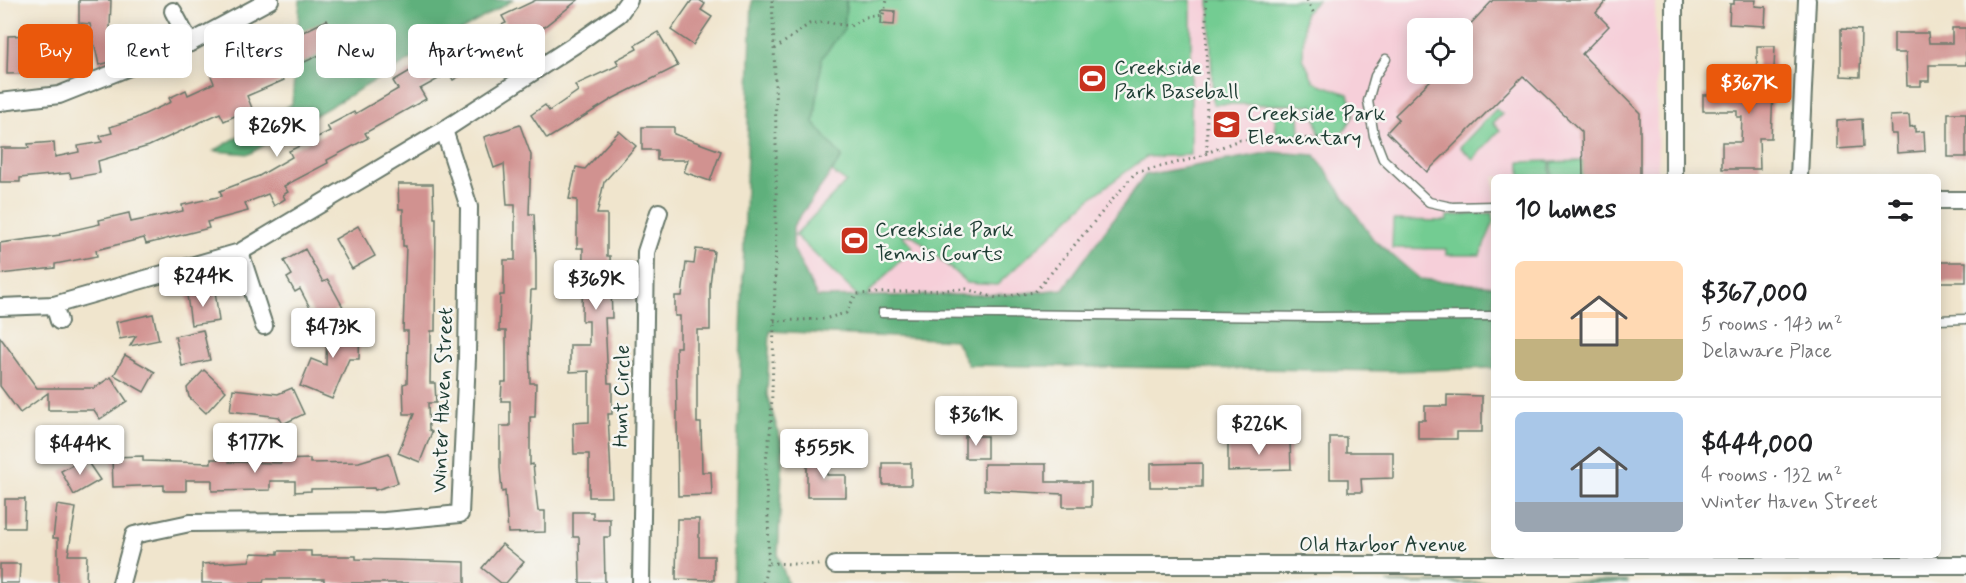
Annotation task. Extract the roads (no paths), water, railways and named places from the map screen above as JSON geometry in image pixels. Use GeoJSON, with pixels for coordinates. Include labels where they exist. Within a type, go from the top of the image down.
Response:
{"type":"FeatureCollection","features":[{"type":"Feature","properties":{"kind":"street"},"geometry":{"type":"LineString","coordinates":[[192,42],[270,0]]}},
{"type":"Feature","properties":{"kind":"street"},"geometry":{"type":"LineString","coordinates":[[0,307],[54,305],[240,252],[444,130],[595,31],[619,14],[629,0]]}},
{"type":"Feature","properties":{"kind":"street"},"geometry":{"type":"LineString","coordinates":[[1674,0],[1674,174]]}},
{"type":"Feature","properties":{"kind":"street"},"geometry":{"type":"LineString","coordinates":[[1798,174],[1807,0]]}},
{"type":"Feature","properties":{"kind":"street"},"geometry":{"type":"LineString","coordinates":[[173,11],[180,24]]}},
{"type":"Feature","properties":{"kind":"street"},"geometry":{"type":"LineString","coordinates":[[0,102],[60,95],[105,77]]}},
{"type":"Feature","properties":{"kind":"street","name":"Winter Haven Street"},"geometry":{"type":"LineString","coordinates":[[121,583],[134,535],[190,523],[385,521],[460,514],[467,358],[469,207],[444,130]]}},
{"type":"Feature","properties":{"kind":"street"},"geometry":{"type":"LineString","coordinates":[[1941,200],[1966,200]]}},
{"type":"Feature","properties":{"kind":"street","name":"Hunt Circle"},"geometry":{"type":"LineString","coordinates":[[641,583],[646,252],[659,212]]}},
{"type":"Feature","properties":{"kind":"street"},"geometry":{"type":"LineString","coordinates":[[240,252],[264,326]]}},
{"type":"Feature","properties":{"kind":"street"},"geometry":{"type":"LineString","coordinates":[[54,305],[59,321]]}},
{"type":"Feature","properties":{"kind":"street","name":"Old Harbor Avenue"},"geometry":{"type":"LineString","coordinates":[[835,565],[1676,561],[1966,565]]}},
{"type":"Feature","properties":{"kind":"lane"},"geometry":{"type":"LineString","coordinates":[[1386,59],[1375,76],[1368,101],[1374,136],[1383,159],[1429,202],[1452,207],[1491,206]]}},
{"type":"Feature","properties":{"kind":"lane"},"geometry":{"type":"LineString","coordinates":[[882,313],[1318,317],[1491,316]]}},
{"type":"Feature","properties":{"kind":"lane"},"geometry":{"type":"LineString","coordinates":[[1941,320],[1966,319]]}},
{"type":"Feature","properties":{"kind":"place","name":"Creekside Park Baseball"},"geometry":{"type":"Point","coordinates":[1093,79]}},
{"type":"Feature","properties":{"kind":"place","name":"Creekside Park Elementary"},"geometry":{"type":"Point","coordinates":[1226,125]}},
{"type":"Feature","properties":{"kind":"place","name":"Creekside Park Tennis Courts"},"geometry":{"type":"Point","coordinates":[854,241]}}]}
